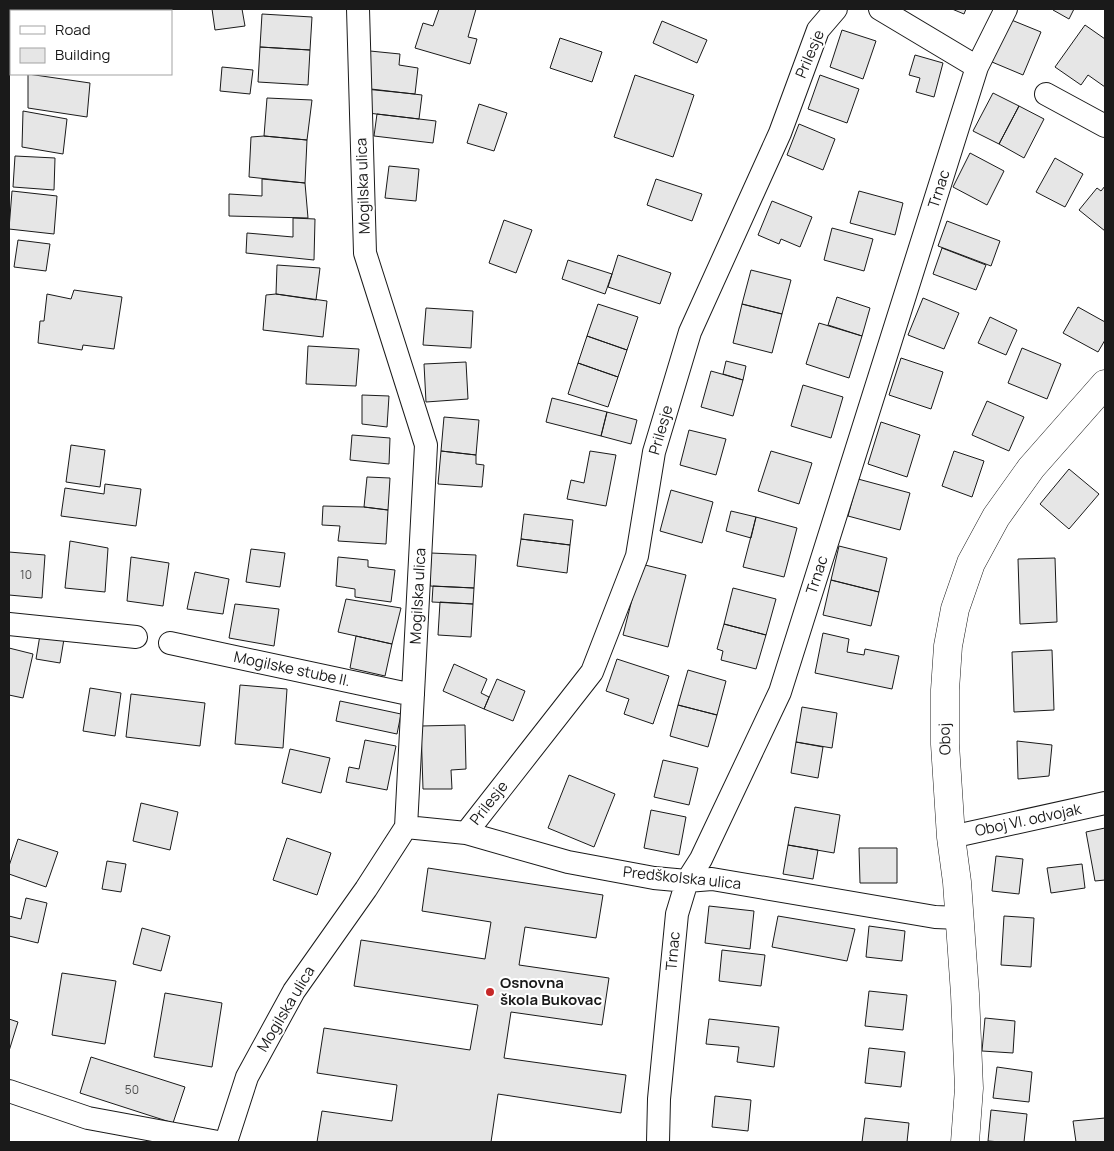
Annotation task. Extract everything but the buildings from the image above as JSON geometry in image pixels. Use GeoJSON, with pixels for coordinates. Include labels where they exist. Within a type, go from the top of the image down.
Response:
{"type":"FeatureCollection","features":[{"type":"Feature","properties":{"kind":"street","name":"Mogilska ulica"},"geometry":{"type":"LineString","coordinates":[[226,1142],[247,1077],[294,990],[366,889],[406,827],[426,445],[365,253],[358,9]]}},
{"type":"Feature","properties":{"kind":"street","name":"Prilesje"},"geometry":{"type":"LineString","coordinates":[[466,833],[592,672],[637,556],[654,452],[690,332],[780,133],[818,30],[836,9]]}},
{"type":"Feature","properties":{"kind":"street"},"geometry":{"type":"LineString","coordinates":[[880,9],[912,17],[977,67]]}},
{"type":"Feature","properties":{"kind":"street","name":"Trnac"},"geometry":{"type":"LineString","coordinates":[[658,1142],[660,1099],[677,914],[687,881],[701,859],[780,692],[977,67],[1006,9]]}},
{"type":"Feature","properties":{"kind":"street"},"geometry":{"type":"LineString","coordinates":[[1046,94],[1105,126]]}},
{"type":"Feature","properties":{"kind":"street","name":"Oboj"},"geometry":{"type":"LineString","coordinates":[[965,1142],[969,1088],[965,994],[945,744],[944,690],[948,646],[955,609],[971,564],[996,517],[1031,468],[1105,384]]}},
{"type":"Feature","properties":{"kind":"street"},"geometry":{"type":"LineString","coordinates":[[9,624],[136,637]]}},
{"type":"Feature","properties":{"kind":"street","name":"Mogilske stube II."},"geometry":{"type":"LineString","coordinates":[[170,643],[413,695]]}},
{"type":"Feature","properties":{"kind":"street","name":"Oboj VI. odvojak"},"geometry":{"type":"LineString","coordinates":[[951,837],[1105,803]]}},
{"type":"Feature","properties":{"kind":"street","name":"Predškolska ulica"},"geometry":{"type":"LineString","coordinates":[[406,827],[466,833],[568,862],[654,878],[687,881],[712,879],[935,917],[960,918]]}},
{"type":"Feature","properties":{"kind":"street"},"geometry":{"type":"LineString","coordinates":[[9,1091],[88,1118],[218,1142]]}},
{"type":"Feature","properties":{"kind":"place","name":"Osnovna škola Bukovac"},"geometry":{"type":"Point","coordinates":[490,992]}}]}
